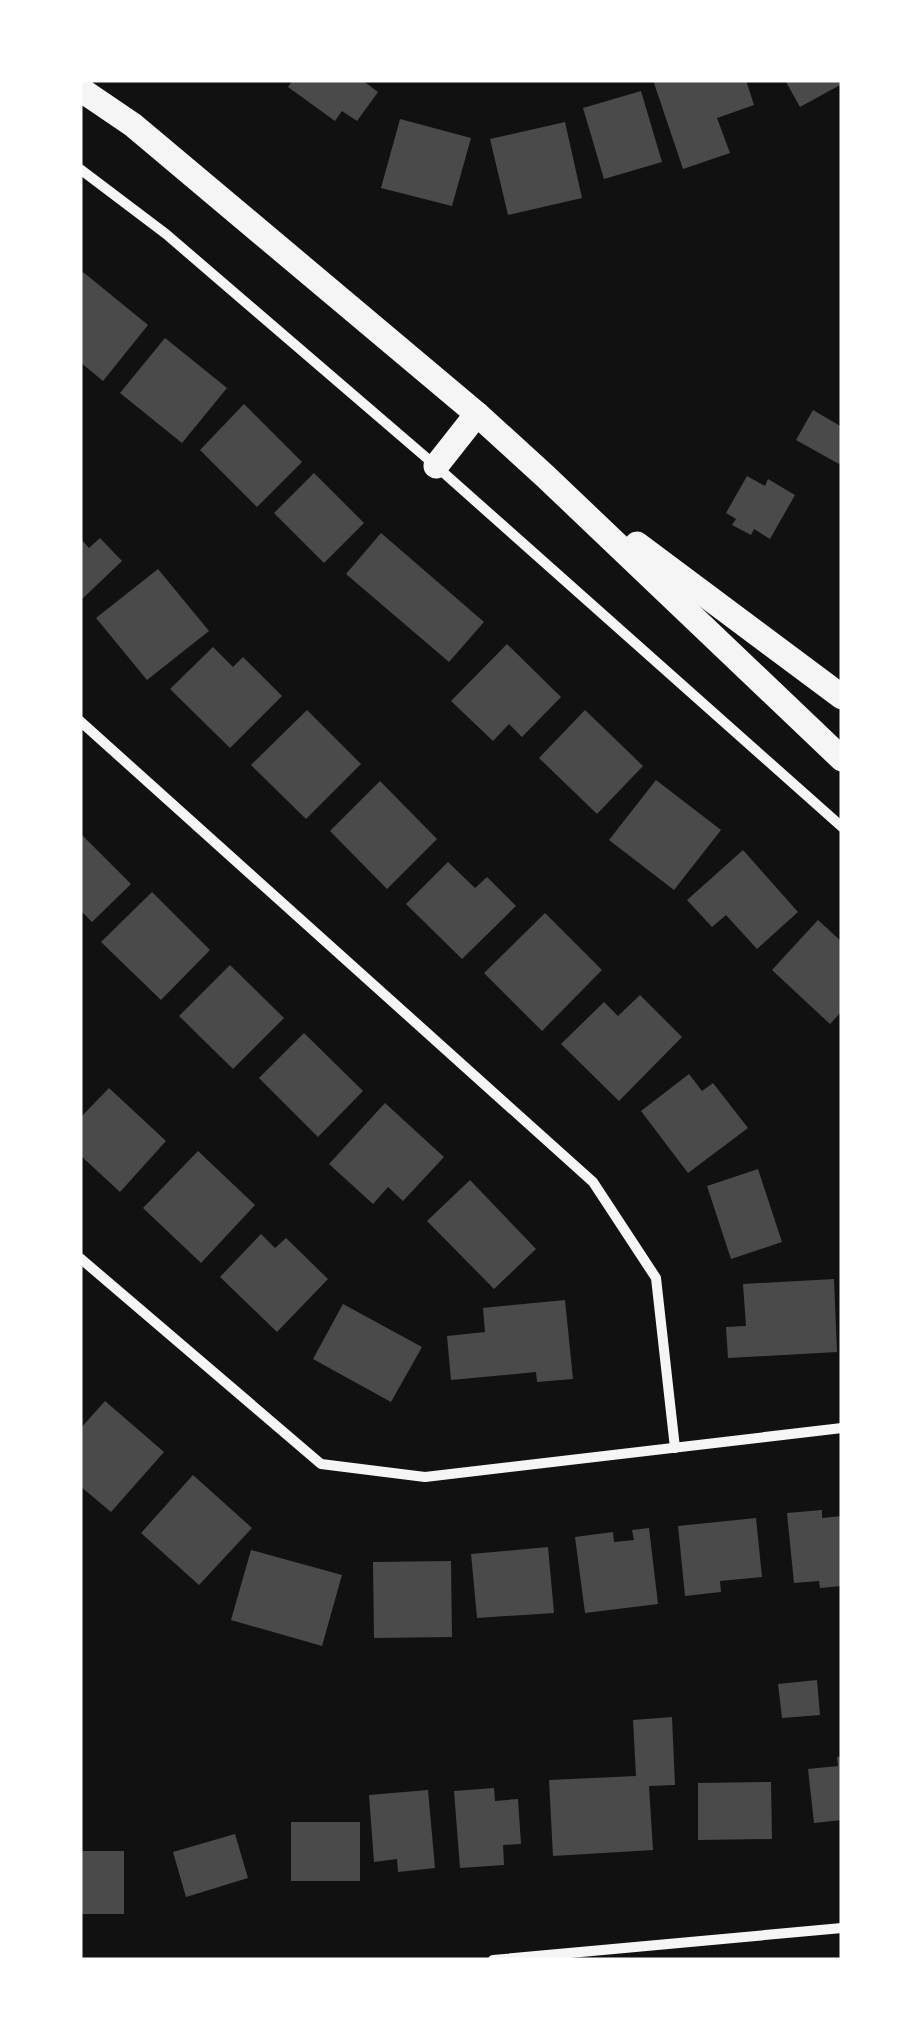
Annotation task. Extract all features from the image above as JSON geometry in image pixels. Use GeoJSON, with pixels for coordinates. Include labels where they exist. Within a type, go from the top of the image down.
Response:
{"type":"FeatureCollection","features":[{"type":"Feature","properties":{"kind":"main road"},"geometry":{"type":"LineString","coordinates":[[80,89],[133,125],[477,414],[842,759]]}},
{"type":"Feature","properties":{"kind":"main road"},"geometry":{"type":"LineString","coordinates":[[436,466],[477,414]]}},
{"type":"Feature","properties":{"kind":"main road"},"geometry":{"type":"LineString","coordinates":[[545,476],[842,698]]}},
{"type":"Feature","properties":{"kind":"street"},"geometry":{"type":"LineString","coordinates":[[80,169],[166,234],[436,466],[842,827]]}},
{"type":"Feature","properties":{"kind":"street"},"geometry":{"type":"LineString","coordinates":[[80,720],[593,1182],[656,1278],[675,1448]]}},
{"type":"Feature","properties":{"kind":"street"},"geometry":{"type":"LineString","coordinates":[[80,1258],[321,1464],[425,1477],[842,1428]]}},
{"type":"Feature","properties":{"kind":"street"},"geometry":{"type":"LineString","coordinates":[[493,1960],[842,1928]]}},
{"type":"Feature","properties":{"kind":"building"},"geometry":{"type":"Polygon","coordinates":[[[293,80],[362,80],[378,92],[357,121],[342,111],[335,121],[288,87],[293,80]]]}},
{"type":"Feature","properties":{"kind":"building"},"geometry":{"type":"Polygon","coordinates":[[[653,80],[746,80],[754,105],[717,118],[730,153],[683,169],[653,80]]]}},
{"type":"Feature","properties":{"kind":"building"},"geometry":{"type":"Polygon","coordinates":[[[785,80],[842,80],[842,84],[800,107],[785,80]]]}},
{"type":"Feature","properties":{"kind":"building"},"geometry":{"type":"Polygon","coordinates":[[[641,91],[662,162],[604,179],[583,108],[641,91]]]}},
{"type":"Feature","properties":{"kind":"building"},"geometry":{"type":"Polygon","coordinates":[[[400,119],[471,138],[452,206],[381,188],[400,119]]]}},
{"type":"Feature","properties":{"kind":"building"},"geometry":{"type":"Polygon","coordinates":[[[565,122],[582,198],[508,215],[490,139],[565,122]]]}},
{"type":"Feature","properties":{"kind":"building"},"geometry":{"type":"Polygon","coordinates":[[[83,272],[148,325],[103,381],[80,362],[83,272]]]}},
{"type":"Feature","properties":{"kind":"building"},"geometry":{"type":"Polygon","coordinates":[[[165,338],[227,388],[182,443],[120,393],[165,338]]]}},
{"type":"Feature","properties":{"kind":"building"},"geometry":{"type":"Polygon","coordinates":[[[244,404],[302,462],[257,507],[200,450],[244,404]]]}},
{"type":"Feature","properties":{"kind":"building"},"geometry":{"type":"Polygon","coordinates":[[[813,410],[842,427],[839,464],[796,440],[813,410]]]}},
{"type":"Feature","properties":{"kind":"building"},"geometry":{"type":"Polygon","coordinates":[[[314,473],[364,523],[324,563],[274,513],[314,473]]]}},
{"type":"Feature","properties":{"kind":"building"},"geometry":{"type":"Polygon","coordinates":[[[747,476],[765,486],[768,479],[795,495],[770,539],[754,529],[751,535],[732,525],[736,519],[726,513],[747,476]]]}},
{"type":"Feature","properties":{"kind":"building"},"geometry":{"type":"Polygon","coordinates":[[[381,533],[484,622],[449,662],[346,574],[381,533]]]}},
{"type":"Feature","properties":{"kind":"building"},"geometry":{"type":"Polygon","coordinates":[[[80,538],[89,548],[100,538],[122,561],[80,601],[80,538]]]}},
{"type":"Feature","properties":{"kind":"building"},"geometry":{"type":"Polygon","coordinates":[[[158,569],[209,631],[147,680],[96,618],[158,569]]]}},
{"type":"Feature","properties":{"kind":"building"},"geometry":{"type":"Polygon","coordinates":[[[507,644],[561,697],[522,737],[509,724],[493,741],[451,701],[507,644]]]}},
{"type":"Feature","properties":{"kind":"building"},"geometry":{"type":"Polygon","coordinates":[[[213,647],[233,667],[243,657],[282,696],[230,748],[170,689],[213,647]]]}},
{"type":"Feature","properties":{"kind":"building"},"geometry":{"type":"Polygon","coordinates":[[[307,710],[361,764],[306,819],[251,765],[307,710]]]}},
{"type":"Feature","properties":{"kind":"building"},"geometry":{"type":"Polygon","coordinates":[[[585,710],[643,766],[597,814],[539,758],[585,710]]]}},
{"type":"Feature","properties":{"kind":"building"},"geometry":{"type":"Polygon","coordinates":[[[656,780],[721,830],[674,890],[609,840],[656,780]]]}},
{"type":"Feature","properties":{"kind":"building"},"geometry":{"type":"Polygon","coordinates":[[[380,781],[437,839],[387,889],[330,831],[380,781]]]}},
{"type":"Feature","properties":{"kind":"building"},"geometry":{"type":"Polygon","coordinates":[[[80,833],[131,884],[92,922],[80,910],[80,833]]]}},
{"type":"Feature","properties":{"kind":"building"},"geometry":{"type":"Polygon","coordinates":[[[743,850],[798,912],[757,949],[726,915],[712,927],[687,900],[743,850]]]}},
{"type":"Feature","properties":{"kind":"building"},"geometry":{"type":"Polygon","coordinates":[[[448,862],[475,888],[487,877],[516,906],[462,959],[406,904],[448,862]]]}},
{"type":"Feature","properties":{"kind":"building"},"geometry":{"type":"Polygon","coordinates":[[[152,892],[210,950],[161,1000],[101,942],[152,892]]]}},
{"type":"Feature","properties":{"kind":"building"},"geometry":{"type":"Polygon","coordinates":[[[545,913],[602,970],[542,1031],[484,973],[545,913]]]}},
{"type":"Feature","properties":{"kind":"building"},"geometry":{"type":"Polygon","coordinates":[[[818,920],[842,942],[842,1011],[830,1024],[772,970],[818,920]]]}},
{"type":"Feature","properties":{"kind":"building"},"geometry":{"type":"Polygon","coordinates":[[[230,965],[284,1018],[233,1069],[179,1016],[230,965]]]}},
{"type":"Feature","properties":{"kind":"building"},"geometry":{"type":"Polygon","coordinates":[[[640,995],[682,1037],[619,1101],[561,1044],[604,1002],[618,1016],[640,995]]]}},
{"type":"Feature","properties":{"kind":"building"},"geometry":{"type":"Polygon","coordinates":[[[304,1033],[363,1091],[318,1137],[259,1078],[304,1033]]]}},
{"type":"Feature","properties":{"kind":"building"},"geometry":{"type":"Polygon","coordinates":[[[689,1074],[702,1091],[713,1083],[748,1128],[688,1173],[641,1111],[689,1074]]]}},
{"type":"Feature","properties":{"kind":"building"},"geometry":{"type":"Polygon","coordinates":[[[109,1088],[166,1141],[120,1192],[80,1155],[80,1118],[109,1088]]]}},
{"type":"Feature","properties":{"kind":"building"},"geometry":{"type":"Polygon","coordinates":[[[385,1103],[444,1157],[403,1201],[388,1187],[373,1204],[329,1164],[385,1103]]]}},
{"type":"Feature","properties":{"kind":"building"},"geometry":{"type":"Polygon","coordinates":[[[198,1151],[255,1205],[201,1263],[143,1208],[198,1151]]]}},
{"type":"Feature","properties":{"kind":"building"},"geometry":{"type":"Polygon","coordinates":[[[758,1169],[782,1242],[731,1259],[707,1186],[758,1169]]]}},
{"type":"Feature","properties":{"kind":"building"},"geometry":{"type":"Polygon","coordinates":[[[470,1180],[536,1249],[494,1289],[427,1221],[470,1180]]]}},
{"type":"Feature","properties":{"kind":"building"},"geometry":{"type":"Polygon","coordinates":[[[261,1234],[275,1248],[286,1238],[328,1279],[277,1332],[220,1277],[261,1234]]]}},
{"type":"Feature","properties":{"kind":"building"},"geometry":{"type":"Polygon","coordinates":[[[834,1279],[837,1352],[728,1358],[726,1327],[746,1326],[743,1284],[834,1279]]]}},
{"type":"Feature","properties":{"kind":"building"},"geometry":{"type":"Polygon","coordinates":[[[565,1300],[573,1379],[537,1382],[536,1372],[451,1380],[447,1336],[485,1332],[483,1308],[565,1300]]]}},
{"type":"Feature","properties":{"kind":"building"},"geometry":{"type":"Polygon","coordinates":[[[343,1304],[422,1347],[391,1402],[313,1359],[343,1304]]]}},
{"type":"Feature","properties":{"kind":"building"},"geometry":{"type":"Polygon","coordinates":[[[105,1401],[164,1452],[111,1512],[80,1486],[80,1429],[105,1401]]]}},
{"type":"Feature","properties":{"kind":"building"},"geometry":{"type":"Polygon","coordinates":[[[193,1475],[252,1528],[199,1585],[141,1533],[193,1475]]]}},
{"type":"Feature","properties":{"kind":"building"},"geometry":{"type":"Polygon","coordinates":[[[822,1510],[822,1518],[842,1516],[842,1586],[820,1588],[819,1581],[794,1583],[787,1513],[822,1510]]]}},
{"type":"Feature","properties":{"kind":"building"},"geometry":{"type":"Polygon","coordinates":[[[756,1518],[762,1577],[720,1581],[721,1592],[685,1596],[678,1526],[756,1518]]]}},
{"type":"Feature","properties":{"kind":"building"},"geometry":{"type":"Polygon","coordinates":[[[649,1528],[658,1604],[585,1613],[575,1537],[613,1532],[614,1542],[634,1540],[632,1530],[649,1528]]]}},
{"type":"Feature","properties":{"kind":"building"},"geometry":{"type":"Polygon","coordinates":[[[548,1547],[554,1613],[477,1618],[471,1554],[548,1547]]]}},
{"type":"Feature","properties":{"kind":"building"},"geometry":{"type":"Polygon","coordinates":[[[251,1550],[342,1575],[322,1646],[231,1620],[251,1550]]]}},
{"type":"Feature","properties":{"kind":"building"},"geometry":{"type":"Polygon","coordinates":[[[451,1561],[452,1637],[374,1638],[373,1562],[451,1561]]]}},
{"type":"Feature","properties":{"kind":"building"},"geometry":{"type":"Polygon","coordinates":[[[817,1680],[820,1715],[782,1718],[778,1684],[817,1680]]]}},
{"type":"Feature","properties":{"kind":"building"},"geometry":{"type":"Polygon","coordinates":[[[672,1717],[675,1785],[649,1786],[653,1850],[553,1856],[549,1780],[636,1776],[633,1720],[672,1717]]]}},
{"type":"Feature","properties":{"kind":"building"},"geometry":{"type":"Polygon","coordinates":[[[842,1756],[842,1820],[814,1823],[808,1769],[838,1766],[837,1757],[842,1756]]]}},
{"type":"Feature","properties":{"kind":"building"},"geometry":{"type":"Polygon","coordinates":[[[771,1782],[772,1839],[698,1840],[698,1783],[771,1782]]]}},
{"type":"Feature","properties":{"kind":"building"},"geometry":{"type":"Polygon","coordinates":[[[494,1788],[495,1801],[518,1799],[521,1844],[503,1845],[504,1865],[460,1868],[454,1791],[494,1788]]]}},
{"type":"Feature","properties":{"kind":"building"},"geometry":{"type":"Polygon","coordinates":[[[428,1790],[435,1868],[398,1872],[397,1859],[374,1862],[369,1795],[428,1790]]]}},
{"type":"Feature","properties":{"kind":"building"},"geometry":{"type":"Polygon","coordinates":[[[291,1822],[360,1822],[360,1881],[291,1881],[291,1822]]]}},
{"type":"Feature","properties":{"kind":"building"},"geometry":{"type":"Polygon","coordinates":[[[235,1834],[248,1878],[186,1897],[173,1852],[235,1834]]]}},
{"type":"Feature","properties":{"kind":"building"},"geometry":{"type":"Polygon","coordinates":[[[80,1851],[124,1851],[124,1914],[80,1914],[80,1851]]]}}]}
